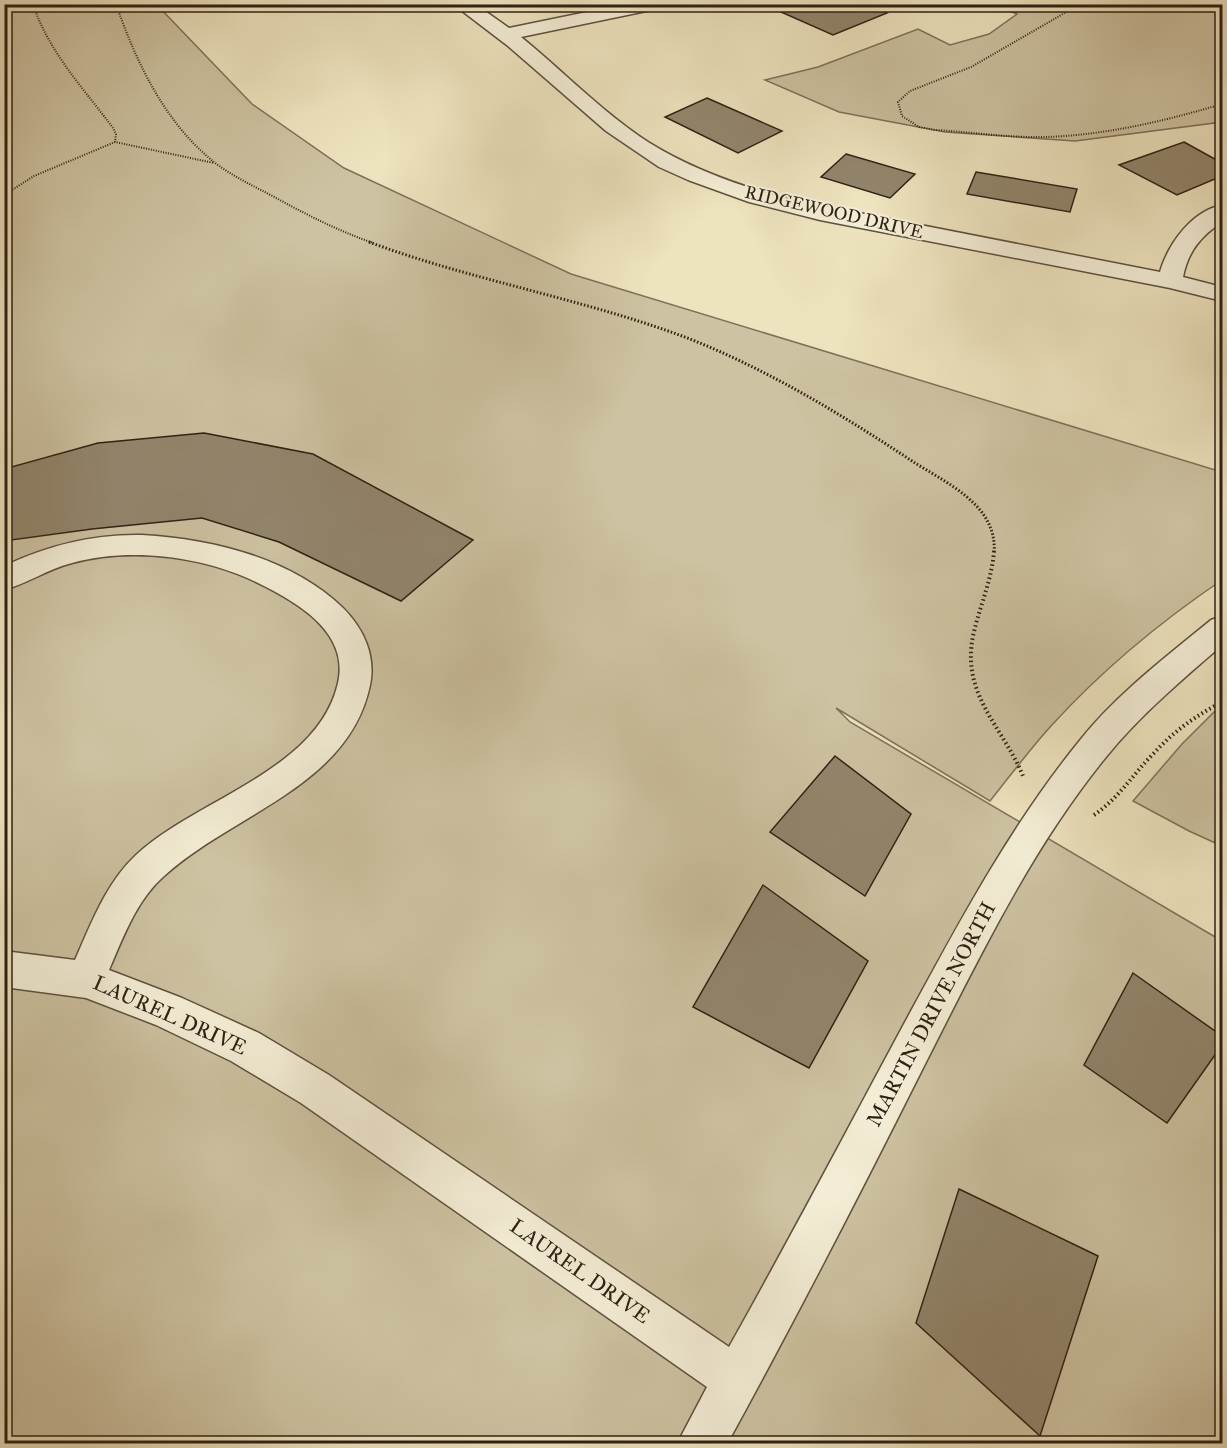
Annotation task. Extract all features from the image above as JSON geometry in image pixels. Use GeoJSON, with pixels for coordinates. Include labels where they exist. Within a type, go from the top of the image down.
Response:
{"type":"FeatureCollection","features":[{"type":"Feature","properties":{"kind":"street","name":"RIDGEWOOD DRIVE"},"geometry":{"type":"LineString","coordinates":[[462,4],[506,34],[643,148],[700,177],[743,192],[832,216],[1170,281],[1222,294]]}},
{"type":"Feature","properties":{"kind":"street"},"geometry":{"type":"LineString","coordinates":[[506,34],[656,4]]}},
{"type":"Feature","properties":{"kind":"street"},"geometry":{"type":"LineString","coordinates":[[1170,281],[1174,260],[1190,236],[1222,212]]}},
{"type":"Feature","properties":{"kind":"street","name":"LAUREL DRIVE"},"geometry":{"type":"LineString","coordinates":[[4,579],[66,553],[111,546],[194,551],[237,563],[287,584],[320,603],[341,625],[352,644],[357,671],[351,701],[336,729],[314,755],[281,780],[188,836],[148,867],[119,907],[86,980],[168,1011],[245,1047],[315,1089],[737,1380]]}},
{"type":"Feature","properties":{"kind":"street","name":"MARTIN DRIVE NORTH"},"geometry":{"type":"LineString","coordinates":[[701,1443],[737,1380],[982,915],[1054,800],[1095,747],[1134,705],[1222,628]]}},
{"type":"Feature","properties":{"kind":"street"},"geometry":{"type":"LineString","coordinates":[[4,969],[86,980]]}},
{"type":"Feature","properties":{"kind":"path"},"geometry":{"type":"LineString","coordinates":[[33,4],[39,23],[50,44],[113,128],[116,134],[115,142]]}},
{"type":"Feature","properties":{"kind":"path"},"geometry":{"type":"LineString","coordinates":[[116,4],[148,80],[174,120],[215,163]]}},
{"type":"Feature","properties":{"kind":"path"},"geometry":{"type":"LineString","coordinates":[[1080,4],[971,67],[910,90],[898,102],[902,116],[919,127],[935,130],[1046,137],[1122,129],[1191,114],[1222,104]]}},
{"type":"Feature","properties":{"kind":"path"},"geometry":{"type":"LineString","coordinates":[[4,195],[34,176],[115,142],[215,163],[335,229],[427,261],[641,322],[733,357],[854,425],[969,499],[993,527],[994,542],[988,580],[973,628],[970,650],[971,674],[980,699],[1010,744],[1025,783],[1090,817],[1106,808],[1124,791],[1175,731],[1222,702]]}},
{"type":"Feature","properties":{"kind":"shaded area"},"geometry":{"type":"Polygon","coordinates":[[[5,5],[157,5],[252,104],[344,168],[571,274],[1222,472],[1222,580],[1154,630],[1070,705],[990,801],[836,708],[850,722],[1222,941],[1222,1443],[5,1444],[5,5]]]}},
{"type":"Feature","properties":{"kind":"shaded area"},"geometry":{"type":"Polygon","coordinates":[[[995,5],[1222,5],[1222,122],[1075,141],[945,132],[839,112],[765,80],[818,67],[918,29],[950,45],[989,34],[1017,14],[995,5]]]}},
{"type":"Feature","properties":{"kind":"shaded area"},"geometry":{"type":"Polygon","coordinates":[[[1222,704],[1222,846],[1133,801],[1182,744],[1222,704]]]}},
{"type":"Feature","properties":{"kind":"building"},"geometry":{"type":"Polygon","coordinates":[[[799,4],[866,4],[887,13],[833,35],[781,12],[799,4]]]}},
{"type":"Feature","properties":{"kind":"building"},"geometry":{"type":"Polygon","coordinates":[[[707,98],[782,131],[738,153],[665,117],[707,98]]]}},
{"type":"Feature","properties":{"kind":"building"},"geometry":{"type":"Polygon","coordinates":[[[1184,142],[1222,163],[1222,176],[1177,195],[1119,165],[1184,142]]]}},
{"type":"Feature","properties":{"kind":"building"},"geometry":{"type":"Polygon","coordinates":[[[846,154],[915,174],[890,198],[821,177],[846,154]]]}},
{"type":"Feature","properties":{"kind":"building"},"geometry":{"type":"Polygon","coordinates":[[[976,172],[1077,189],[1070,212],[967,194],[976,172]]]}},
{"type":"Feature","properties":{"kind":"building"},"geometry":{"type":"Polygon","coordinates":[[[204,433],[313,454],[473,540],[401,601],[279,542],[202,518],[4,541],[4,469],[98,443],[204,433]]]}},
{"type":"Feature","properties":{"kind":"building"},"geometry":{"type":"Polygon","coordinates":[[[835,756],[911,814],[865,896],[770,832],[835,756]]]}},
{"type":"Feature","properties":{"kind":"building"},"geometry":{"type":"Polygon","coordinates":[[[763,885],[868,961],[809,1068],[693,1007],[763,885]]]}},
{"type":"Feature","properties":{"kind":"building"},"geometry":{"type":"Polygon","coordinates":[[[1133,973],[1222,1036],[1222,1045],[1167,1123],[1084,1065],[1133,973]]]}},
{"type":"Feature","properties":{"kind":"building"},"geometry":{"type":"Polygon","coordinates":[[[959,1189],[1098,1256],[1040,1436],[916,1323],[959,1189]]]}}]}
